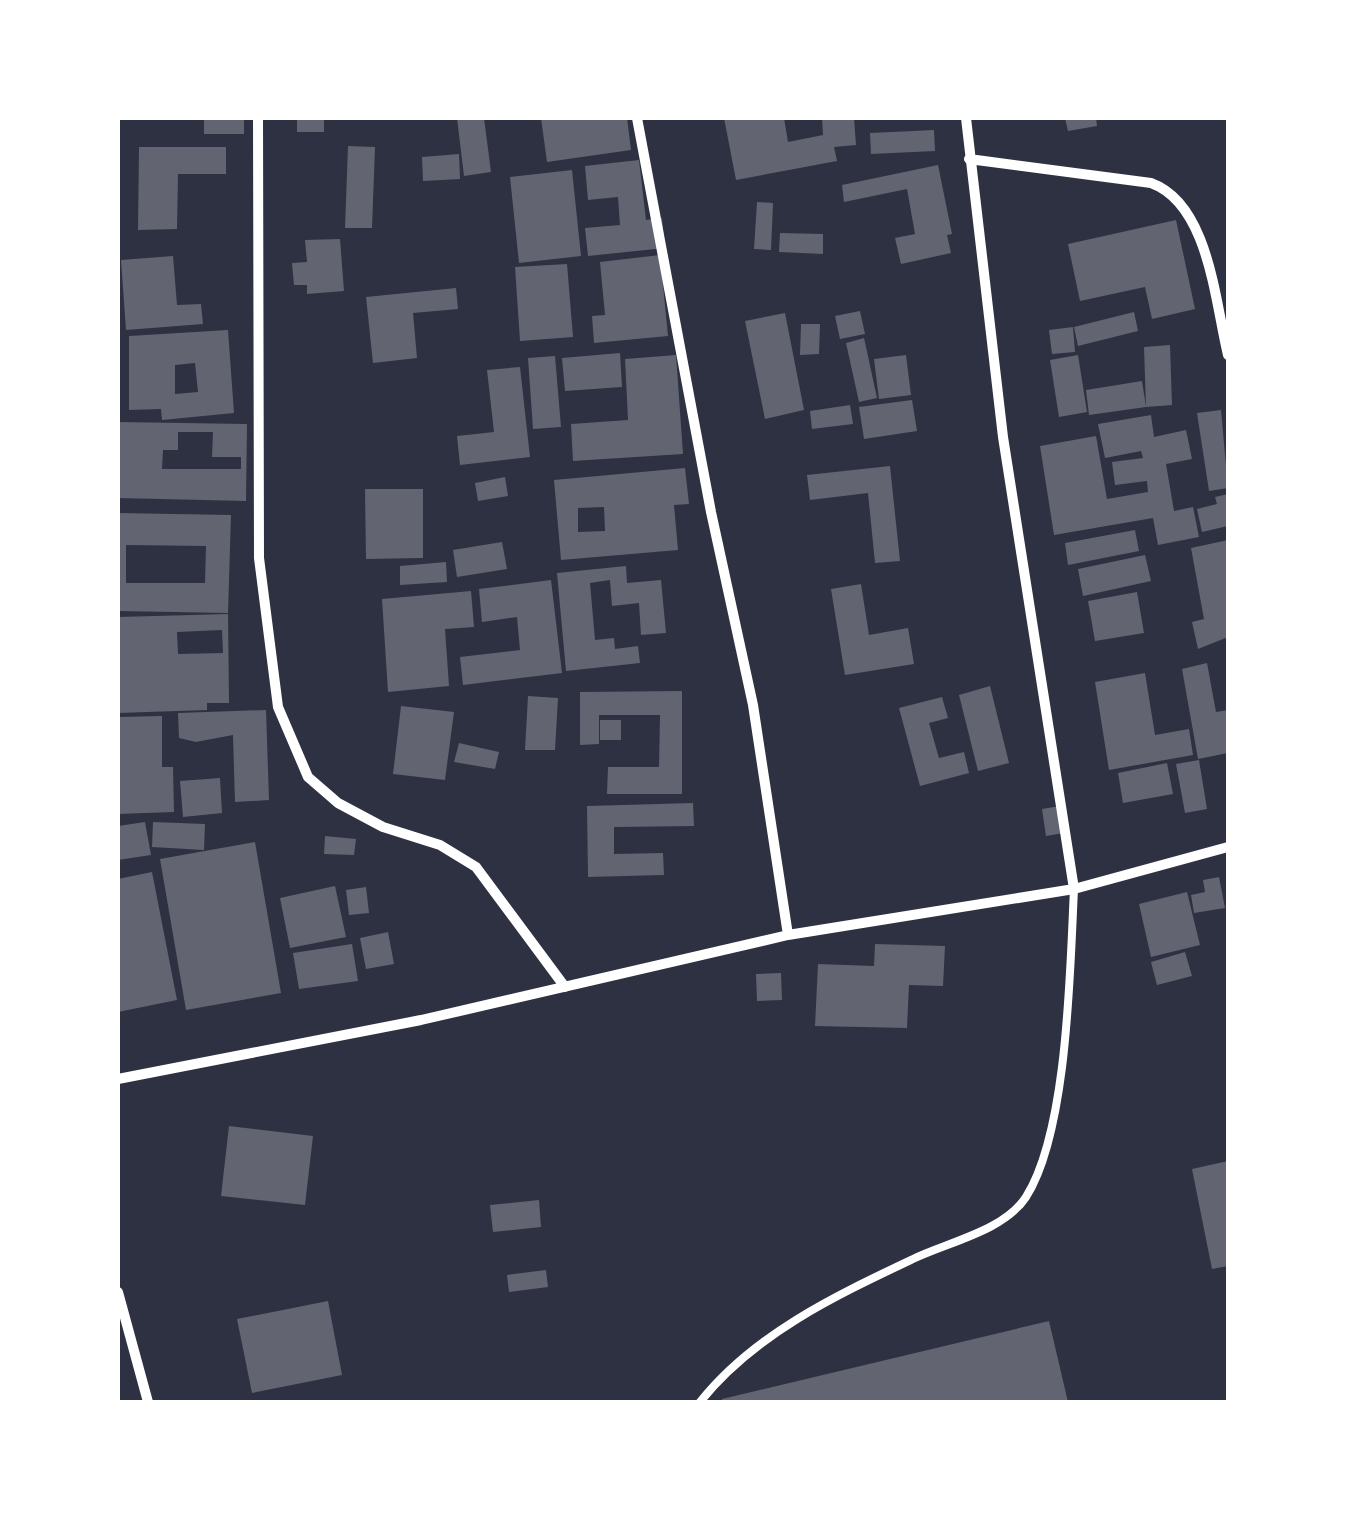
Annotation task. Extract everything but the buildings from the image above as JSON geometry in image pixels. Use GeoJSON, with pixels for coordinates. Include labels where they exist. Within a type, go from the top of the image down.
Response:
{"type":"FeatureCollection","features":[{"type":"Feature","properties":{"kind":"street"},"geometry":{"type":"LineString","coordinates":[[258,118],[259,541],[278,708],[308,777],[338,803],[384,827],[440,845],[476,866],[565,986]]}},
{"type":"Feature","properties":{"kind":"street"},"geometry":{"type":"LineString","coordinates":[[637,118],[711,512],[753,705],[788,935]]}},
{"type":"Feature","properties":{"kind":"street"},"geometry":{"type":"LineString","coordinates":[[966,118],[1003,437],[1074,889]]}},
{"type":"Feature","properties":{"kind":"street"},"geometry":{"type":"LineString","coordinates":[[970,159],[1151,183],[1171,190],[1197,235],[1228,354]]}},
{"type":"Feature","properties":{"kind":"street"},"geometry":{"type":"LineString","coordinates":[[118,1079],[421,1020],[788,935],[1074,889],[1228,847]]}},
{"type":"Feature","properties":{"kind":"street"},"geometry":{"type":"LineString","coordinates":[[118,1292],[148,1402]]}},
{"type":"Feature","properties":{"kind":"lane"},"geometry":{"type":"LineString","coordinates":[[700,1402],[743,1355],[772,1333],[912,1259],[994,1223],[1026,1196],[1046,1143],[1055,1097],[1074,889]]}}]}
